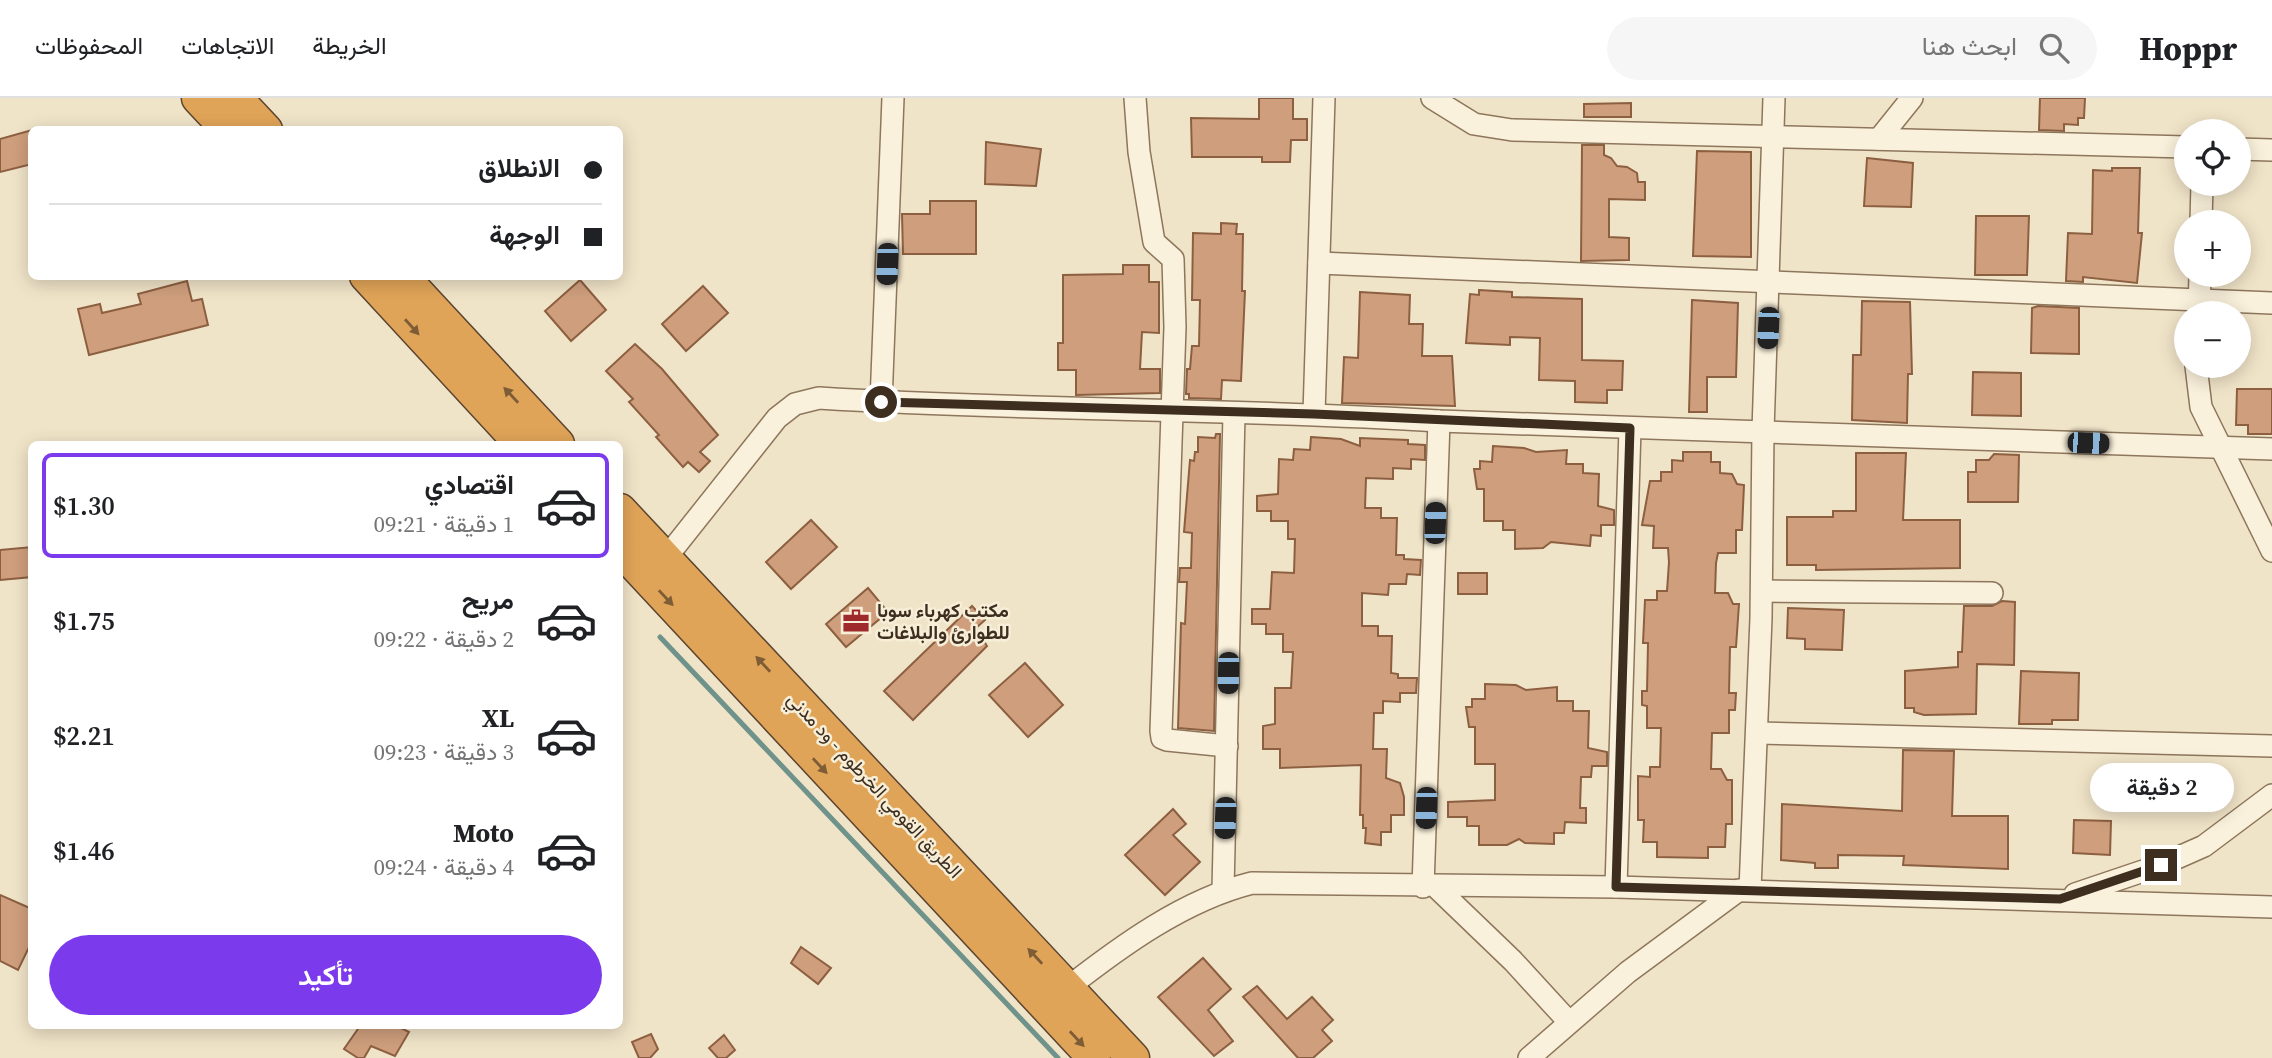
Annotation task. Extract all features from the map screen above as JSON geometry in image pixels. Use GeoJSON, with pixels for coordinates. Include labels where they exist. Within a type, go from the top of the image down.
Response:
{"type":"FeatureCollection","features":[{"type":"Feature","properties":{"kind":"highway"},"geometry":{"type":"LineString","coordinates":[[198,98],[224,126]]}},
{"type":"Feature","properties":{"kind":"highway"},"geometry":{"type":"LineString","coordinates":[[236,98],[262,126]]}},
{"type":"Feature","properties":{"kind":"highway"},"geometry":{"type":"LineString","coordinates":[[370,280],[518,441]]}},
{"type":"Feature","properties":{"kind":"highway"},"geometry":{"type":"LineString","coordinates":[[406,280],[555,441]]}},
{"type":"Feature","properties":{"kind":"highway","name":"الطريق القومي الخرطوم - ود مدني"},"geometry":{"type":"LineString","coordinates":[[623,513],[1133,1058]]}},
{"type":"Feature","properties":{"kind":"highway","name":"الطريق القومي الخرطوم - ود مدني"},"geometry":{"type":"LineString","coordinates":[[623,552],[1094,1058]]}},
{"type":"Feature","properties":{"kind":"street"},"geometry":{"type":"LineString","coordinates":[[881,402],[893,98]]}},
{"type":"Feature","properties":{"kind":"street"},"geometry":{"type":"LineString","coordinates":[[1135,98],[1139,152],[1154,242],[1173,258],[1175,327],[1161,731],[1162,738],[1167,740],[1227,746]]}},
{"type":"Feature","properties":{"kind":"street"},"geometry":{"type":"LineString","coordinates":[[1314,414],[1324,98]]}},
{"type":"Feature","properties":{"kind":"street"},"geometry":{"type":"LineString","coordinates":[[1432,98],[1474,124],[1512,130],[2174,147]]}},
{"type":"Feature","properties":{"kind":"street"},"geometry":{"type":"LineString","coordinates":[[1744,890],[1757,733],[1774,98]]}},
{"type":"Feature","properties":{"kind":"street"},"geometry":{"type":"LineString","coordinates":[[1879,139],[1912,98]]}},
{"type":"Feature","properties":{"kind":"street"},"geometry":{"type":"LineString","coordinates":[[2251,149],[2272,150]]}},
{"type":"Feature","properties":{"kind":"street"},"geometry":{"type":"LineString","coordinates":[[1319,263],[2174,306]]}},
{"type":"Feature","properties":{"kind":"street"},"geometry":{"type":"LineString","coordinates":[[2251,304],[2272,303]]}},
{"type":"Feature","properties":{"kind":"street"},"geometry":{"type":"LineString","coordinates":[[2197,378],[2201,407],[2272,551]]}},
{"type":"Feature","properties":{"kind":"street"},"geometry":{"type":"LineString","coordinates":[[665,559],[777,418],[795,404],[818,398],[2272,449]]}},
{"type":"Feature","properties":{"kind":"street"},"geometry":{"type":"LineString","coordinates":[[1223,890],[1234,414]]}},
{"type":"Feature","properties":{"kind":"street"},"geometry":{"type":"LineString","coordinates":[[1439,421],[1429,887],[1522,970],[1569,1022]]}},
{"type":"Feature","properties":{"kind":"street"},"geometry":{"type":"LineString","coordinates":[[1616,887],[1630,428]]}},
{"type":"Feature","properties":{"kind":"street"},"geometry":{"type":"LineString","coordinates":[[1762,591],[1992,593]]}},
{"type":"Feature","properties":{"kind":"street"},"geometry":{"type":"LineString","coordinates":[[1757,733],[2272,746]]}},
{"type":"Feature","properties":{"kind":"street"},"geometry":{"type":"LineString","coordinates":[[2060,899],[2161,865],[2204,846],[2272,795]]}},
{"type":"Feature","properties":{"kind":"street"},"geometry":{"type":"LineString","coordinates":[[1066,989],[1164,922],[1223,890],[1252,883],[1291,881],[1429,887],[1744,890],[2272,907]]}},
{"type":"Feature","properties":{"kind":"street"},"geometry":{"type":"LineString","coordinates":[[1530,1058],[1628,972],[1744,890]]}},
{"type":"Feature","properties":{"kind":"building"},"geometry":{"type":"Polygon","coordinates":[[[1259,98],[1293,98],[1293,119],[1307,119],[1307,140],[1291,140],[1290,162],[1262,162],[1262,157],[1192,157],[1191,118],[1259,119],[1259,98]]]}},
{"type":"Feature","properties":{"kind":"building"},"geometry":{"type":"Polygon","coordinates":[[[2040,98],[2085,98],[2084,118],[2078,118],[2078,125],[2064,124],[2064,131],[2039,130],[2040,98]]]}},
{"type":"Feature","properties":{"kind":"building"},"geometry":{"type":"Polygon","coordinates":[[[1631,103],[1631,117],[1584,117],[1584,104],[1631,103]]]}},
{"type":"Feature","properties":{"kind":"building"},"geometry":{"type":"Polygon","coordinates":[[[28,131],[28,165],[0,172],[0,139],[28,131]]]}},
{"type":"Feature","properties":{"kind":"building"},"geometry":{"type":"Polygon","coordinates":[[[986,142],[1041,149],[1036,186],[985,184],[986,142]]]}},
{"type":"Feature","properties":{"kind":"building"},"geometry":{"type":"Polygon","coordinates":[[[1582,145],[1604,145],[1604,155],[1611,158],[1617,166],[1627,167],[1637,173],[1638,182],[1645,182],[1645,200],[1609,199],[1609,237],[1629,238],[1629,260],[1581,261],[1582,145]]]}},
{"type":"Feature","properties":{"kind":"building"},"geometry":{"type":"Polygon","coordinates":[[[1697,151],[1751,152],[1751,257],[1693,256],[1697,151]]]}},
{"type":"Feature","properties":{"kind":"building"},"geometry":{"type":"Polygon","coordinates":[[[1867,158],[1913,163],[1911,207],[1864,206],[1867,158]]]}},
{"type":"Feature","properties":{"kind":"building"},"geometry":{"type":"Polygon","coordinates":[[[2112,168],[2140,168],[2138,233],[2142,233],[2137,283],[2083,277],[2083,282],[2066,281],[2068,233],[2092,234],[2093,170],[2112,171],[2112,168]]]}},
{"type":"Feature","properties":{"kind":"building"},"geometry":{"type":"Polygon","coordinates":[[[930,201],[976,201],[976,254],[903,254],[902,214],[930,214],[930,201]]]}},
{"type":"Feature","properties":{"kind":"building"},"geometry":{"type":"Polygon","coordinates":[[[1976,216],[2029,216],[2027,275],[1975,275],[1976,216]]]}},
{"type":"Feature","properties":{"kind":"building"},"geometry":{"type":"Polygon","coordinates":[[[1221,223],[1237,224],[1236,234],[1243,234],[1242,291],[1245,291],[1241,381],[1222,380],[1221,399],[1189,398],[1189,394],[1186,394],[1187,369],[1190,369],[1192,346],[1199,346],[1200,300],[1192,300],[1193,233],[1221,234],[1221,223]]]}},
{"type":"Feature","properties":{"kind":"building"},"geometry":{"type":"Polygon","coordinates":[[[1123,265],[1149,265],[1149,282],[1159,282],[1159,333],[1142,332],[1140,369],[1160,369],[1160,393],[1076,395],[1076,370],[1058,370],[1058,343],[1063,343],[1063,275],[1123,274],[1123,265]]]}},
{"type":"Feature","properties":{"kind":"building"},"geometry":{"type":"Polygon","coordinates":[[[580,280],[606,310],[571,341],[545,311],[580,280]]]}},
{"type":"Feature","properties":{"kind":"building"},"geometry":{"type":"Polygon","coordinates":[[[187,281],[192,301],[202,299],[208,325],[89,355],[78,309],[100,304],[102,313],[141,304],[138,294],[187,281]]]}},
{"type":"Feature","properties":{"kind":"building"},"geometry":{"type":"Polygon","coordinates":[[[703,286],[728,313],[686,351],[662,324],[703,286]]]}},
{"type":"Feature","properties":{"kind":"building"},"geometry":{"type":"Polygon","coordinates":[[[1479,290],[1512,292],[1512,297],[1582,299],[1582,360],[1623,361],[1622,390],[1607,390],[1607,403],[1575,402],[1575,381],[1539,380],[1540,338],[1510,337],[1510,345],[1466,343],[1470,294],[1479,295],[1479,290]]]}},
{"type":"Feature","properties":{"kind":"building"},"geometry":{"type":"Polygon","coordinates":[[[1360,292],[1410,295],[1409,324],[1423,324],[1422,356],[1452,356],[1455,406],[1342,403],[1344,357],[1358,358],[1360,292]]]}},
{"type":"Feature","properties":{"kind":"building"},"geometry":{"type":"Polygon","coordinates":[[[1692,300],[1738,303],[1736,377],[1707,377],[1707,412],[1689,412],[1692,300]]]}},
{"type":"Feature","properties":{"kind":"building"},"geometry":{"type":"Polygon","coordinates":[[[1862,301],[1910,302],[1912,374],[1908,374],[1907,423],[1852,420],[1853,355],[1861,355],[1862,301]]]}},
{"type":"Feature","properties":{"kind":"building"},"geometry":{"type":"Polygon","coordinates":[[[2032,308],[2079,308],[2079,354],[2031,353],[2032,308]]]}},
{"type":"Feature","properties":{"kind":"building"},"geometry":{"type":"Polygon","coordinates":[[[635,344],[662,369],[718,435],[700,452],[710,461],[699,472],[688,462],[683,467],[629,402],[633,399],[606,371],[635,344]]]}},
{"type":"Feature","properties":{"kind":"building"},"geometry":{"type":"Polygon","coordinates":[[[1973,372],[2021,373],[2021,416],[1972,415],[1973,372]]]}},
{"type":"Feature","properties":{"kind":"building"},"geometry":{"type":"Polygon","coordinates":[[[2237,389],[2272,389],[2272,434],[2248,434],[2248,425],[2236,425],[2237,389]]]}},
{"type":"Feature","properties":{"kind":"building"},"geometry":{"type":"Polygon","coordinates":[[[1216,434],[1220,434],[1214,731],[1178,728],[1181,623],[1185,624],[1187,582],[1179,582],[1180,568],[1191,568],[1192,533],[1184,532],[1190,460],[1194,461],[1195,452],[1198,452],[1198,437],[1215,438],[1216,434]]]}},
{"type":"Feature","properties":{"kind":"building"},"geometry":{"type":"Polygon","coordinates":[[[1311,437],[1341,439],[1360,446],[1360,438],[1408,440],[1408,444],[1425,445],[1425,460],[1411,459],[1411,469],[1393,468],[1393,479],[1366,478],[1365,508],[1381,508],[1381,518],[1397,518],[1396,555],[1404,555],[1404,559],[1421,560],[1420,575],[1407,574],[1406,584],[1389,584],[1388,595],[1362,593],[1362,626],[1378,626],[1378,636],[1392,636],[1391,673],[1398,674],[1398,678],[1417,678],[1416,693],[1400,693],[1400,702],[1383,701],[1383,713],[1374,713],[1373,749],[1387,749],[1386,778],[1400,783],[1404,797],[1404,815],[1391,815],[1391,832],[1381,832],[1381,845],[1365,843],[1366,828],[1363,828],[1363,815],[1360,815],[1361,765],[1280,768],[1280,749],[1263,749],[1263,726],[1275,724],[1275,688],[1291,688],[1293,652],[1283,652],[1283,634],[1266,634],[1266,624],[1252,624],[1252,609],[1270,609],[1272,572],[1294,573],[1295,539],[1288,539],[1288,521],[1271,521],[1271,511],[1257,511],[1257,496],[1278,494],[1279,459],[1293,460],[1294,449],[1310,450],[1311,437]]]}},
{"type":"Feature","properties":{"kind":"building"},"geometry":{"type":"Polygon","coordinates":[[[1493,446],[1524,448],[1536,452],[1567,450],[1566,464],[1583,464],[1583,473],[1599,474],[1598,506],[1614,510],[1614,525],[1601,525],[1601,536],[1591,535],[1590,546],[1551,542],[1543,548],[1515,549],[1515,530],[1503,530],[1503,521],[1484,521],[1484,489],[1477,489],[1474,469],[1480,469],[1480,461],[1492,462],[1493,446]]]}},
{"type":"Feature","properties":{"kind":"building"},"geometry":{"type":"Polygon","coordinates":[[[1683,452],[1711,452],[1711,462],[1720,462],[1720,473],[1732,474],[1737,484],[1744,485],[1742,530],[1736,530],[1736,553],[1718,553],[1716,563],[1715,593],[1728,593],[1733,604],[1739,604],[1736,647],[1730,647],[1729,693],[1736,693],[1735,710],[1729,710],[1729,733],[1712,733],[1711,769],[1721,769],[1727,780],[1732,780],[1732,824],[1726,824],[1725,847],[1708,847],[1708,858],[1657,857],[1657,842],[1643,842],[1644,820],[1638,820],[1638,776],[1650,777],[1650,767],[1660,767],[1661,728],[1647,728],[1647,706],[1642,705],[1642,691],[1647,691],[1648,643],[1643,643],[1645,600],[1657,600],[1657,591],[1667,591],[1669,562],[1668,548],[1653,548],[1654,526],[1642,525],[1650,481],[1661,481],[1661,472],[1672,472],[1672,460],[1683,461],[1683,452]]]}},
{"type":"Feature","properties":{"kind":"building"},"geometry":{"type":"Polygon","coordinates":[[[1856,453],[1906,453],[1903,520],[1960,520],[1960,568],[1816,570],[1816,565],[1787,565],[1787,517],[1833,517],[1833,511],[1856,511],[1856,453]]]}},
{"type":"Feature","properties":{"kind":"building"},"geometry":{"type":"Polygon","coordinates":[[[1994,454],[2019,455],[2018,502],[1968,502],[1968,472],[1976,472],[1976,460],[1989,460],[1994,454]]]}},
{"type":"Feature","properties":{"kind":"building"},"geometry":{"type":"Polygon","coordinates":[[[811,520],[837,547],[791,589],[766,562],[811,520]]]}},
{"type":"Feature","properties":{"kind":"building"},"geometry":{"type":"Polygon","coordinates":[[[28,547],[28,577],[0,580],[0,550],[28,547]]]}},
{"type":"Feature","properties":{"kind":"building"},"geometry":{"type":"Polygon","coordinates":[[[1458,573],[1487,573],[1487,594],[1458,594],[1458,573]]]}},
{"type":"Feature","properties":{"kind":"building"},"geometry":{"type":"Polygon","coordinates":[[[868,588],[888,612],[846,647],[826,624],[868,588]]]}},
{"type":"Feature","properties":{"kind":"building"},"geometry":{"type":"Polygon","coordinates":[[[2002,601],[2015,602],[2014,665],[1977,664],[1976,714],[1924,715],[1914,712],[1914,708],[1905,708],[1905,671],[1958,667],[1958,652],[1962,652],[1964,606],[1992,606],[2002,601]]]}},
{"type":"Feature","properties":{"kind":"building"},"geometry":{"type":"Polygon","coordinates":[[[972,606],[985,620],[976,628],[987,646],[913,720],[884,691],[972,606]]]}},
{"type":"Feature","properties":{"kind":"building"},"geometry":{"type":"Polygon","coordinates":[[[1788,608],[1844,610],[1842,650],[1805,649],[1805,639],[1787,638],[1788,608]]]}},
{"type":"Feature","properties":{"kind":"building"},"geometry":{"type":"Polygon","coordinates":[[[1025,663],[1063,705],[1028,737],[989,695],[1025,663]]]}},
{"type":"Feature","properties":{"kind":"building"},"geometry":{"type":"Polygon","coordinates":[[[2021,671],[2079,673],[2078,720],[2052,720],[2052,724],[2019,724],[2021,671]]]}},
{"type":"Feature","properties":{"kind":"building"},"geometry":{"type":"Polygon","coordinates":[[[1485,684],[1516,685],[1526,690],[1557,687],[1557,701],[1573,701],[1573,711],[1589,711],[1588,748],[1607,752],[1607,766],[1592,766],[1591,777],[1581,777],[1580,808],[1586,808],[1586,823],[1565,822],[1564,833],[1554,833],[1554,844],[1525,843],[1519,839],[1507,845],[1479,845],[1479,826],[1467,826],[1467,817],[1448,817],[1448,802],[1495,800],[1495,764],[1475,764],[1475,727],[1469,727],[1466,707],[1472,707],[1472,699],[1485,699],[1485,684]]]}},
{"type":"Feature","properties":{"kind":"building"},"geometry":{"type":"Polygon","coordinates":[[[1903,750],[1954,751],[1952,816],[2008,816],[2008,869],[1903,865],[1904,856],[1838,855],[1838,868],[1815,868],[1815,863],[1781,860],[1782,804],[1902,811],[1903,750]]]}},
{"type":"Feature","properties":{"kind":"building"},"geometry":{"type":"Polygon","coordinates":[[[1173,809],[1186,824],[1173,835],[1200,862],[1165,895],[1125,855],[1173,809]]]}},
{"type":"Feature","properties":{"kind":"building"},"geometry":{"type":"Polygon","coordinates":[[[2074,820],[2111,821],[2110,855],[2073,853],[2074,820]]]}},
{"type":"Feature","properties":{"kind":"building"},"geometry":{"type":"Polygon","coordinates":[[[0,895],[28,907],[28,949],[18,970],[0,961],[0,895]]]}},
{"type":"Feature","properties":{"kind":"building"},"geometry":{"type":"Polygon","coordinates":[[[801,947],[831,968],[818,984],[791,963],[801,947]]]}},
{"type":"Feature","properties":{"kind":"building"},"geometry":{"type":"Polygon","coordinates":[[[1203,958],[1231,989],[1208,1010],[1233,1041],[1214,1056],[1158,997],[1203,958]]]}},
{"type":"Feature","properties":{"kind":"building"},"geometry":{"type":"Polygon","coordinates":[[[1257,986],[1287,1019],[1312,997],[1333,1020],[1322,1030],[1332,1041],[1313,1058],[1298,1058],[1243,997],[1257,986]]]}},
{"type":"Feature","properties":{"kind":"building"},"geometry":{"type":"Polygon","coordinates":[[[358,1029],[403,1029],[409,1032],[395,1056],[371,1046],[364,1058],[358,1058],[344,1049],[358,1029]]]}},
{"type":"Feature","properties":{"kind":"building"},"geometry":{"type":"Polygon","coordinates":[[[651,1034],[658,1049],[650,1058],[639,1058],[632,1042],[651,1034]]]}},
{"type":"Feature","properties":{"kind":"building"},"geometry":{"type":"Polygon","coordinates":[[[724,1035],[735,1050],[726,1058],[718,1058],[709,1048],[724,1035]]]}},
{"type":"Feature","properties":{"kind":"waterway"},"geometry":{"type":"LineString","coordinates":[[660,637],[1058,1058]]}},
{"type":"Feature","properties":{"kind":"place","name":"مكتب كهرباء سوبا للطوارئ والبلاغات"},"geometry":{"type":"Point","coordinates":[856,621]}},
{"type":"Feature","properties":{"kind":"route"},"geometry":{"type":"LineString","coordinates":[[881,402],[1017,408],[1314,414],[1630,428],[1616,887],[2060,899],[2161,865]]}}]}
